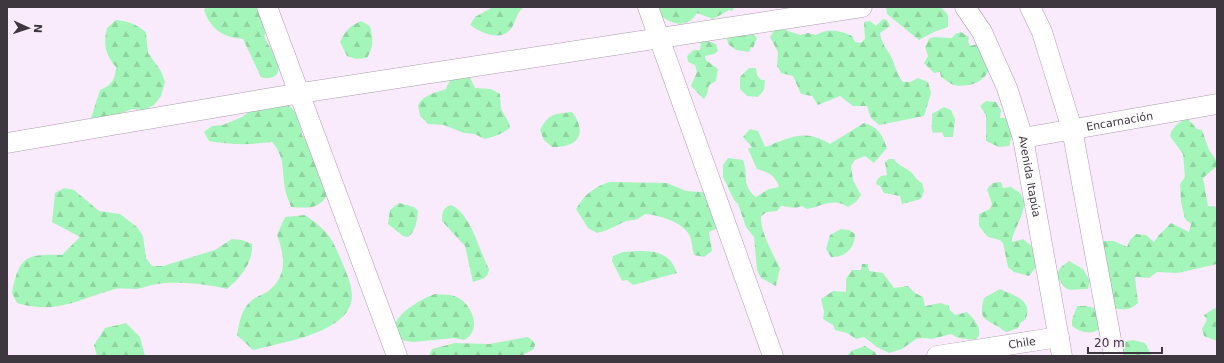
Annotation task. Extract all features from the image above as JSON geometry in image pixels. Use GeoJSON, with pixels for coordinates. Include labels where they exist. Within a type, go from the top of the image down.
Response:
{"type":"FeatureCollection","features":[{"type":"Feature","properties":{"kind":"street"},"geometry":{"type":"LineString","coordinates":[[267,7],[397,356]]}},
{"type":"Feature","properties":{"kind":"street"},"geometry":{"type":"LineString","coordinates":[[648,7],[773,356]]}},
{"type":"Feature","properties":{"kind":"street"},"geometry":{"type":"LineString","coordinates":[[7,143],[300,93],[862,7]]}},
{"type":"Feature","properties":{"kind":"street","name":"Avenida Itapúa"},"geometry":{"type":"LineString","coordinates":[[965,7],[982,32],[1007,88],[1023,138],[1060,346]]}},
{"type":"Feature","properties":{"kind":"street"},"geometry":{"type":"LineString","coordinates":[[1030,7],[1042,32],[1072,129],[1114,356]]}},
{"type":"Feature","properties":{"kind":"street","name":"Encarnación"},"geometry":{"type":"LineString","coordinates":[[1023,138],[1217,104]]}},
{"type":"Feature","properties":{"kind":"street","name":"Chile"},"geometry":{"type":"LineString","coordinates":[[937,356],[1060,346]]}},
{"type":"Feature","properties":{"kind":"green space"},"geometry":{"type":"Polygon","coordinates":[[[206,7],[261,7],[266,29],[265,38],[278,64],[277,74],[269,78],[261,77],[243,39],[224,34],[214,27],[210,23],[204,10],[206,7]]]}},
{"type":"Feature","properties":{"kind":"green space"},"geometry":{"type":"Polygon","coordinates":[[[493,7],[524,7],[519,12],[513,26],[505,34],[489,34],[470,25],[475,17],[493,7]]]}},
{"type":"Feature","properties":{"kind":"green space"},"geometry":{"type":"Polygon","coordinates":[[[658,7],[735,7],[732,11],[729,10],[713,19],[697,13],[688,22],[679,24],[674,23],[658,14],[658,7]]]}},
{"type":"Feature","properties":{"kind":"green space"},"geometry":{"type":"Polygon","coordinates":[[[886,7],[941,7],[948,15],[948,27],[919,40],[887,14],[886,7]]]}},
{"type":"Feature","properties":{"kind":"green space"},"geometry":{"type":"Polygon","coordinates":[[[883,19],[887,20],[890,26],[880,33],[881,39],[891,56],[898,75],[903,82],[910,82],[918,78],[928,82],[931,93],[924,116],[879,125],[871,118],[867,106],[853,106],[840,96],[818,105],[812,96],[801,94],[793,76],[781,73],[777,66],[778,52],[770,37],[777,27],[800,35],[808,33],[816,35],[825,31],[838,31],[852,36],[855,42],[861,43],[865,39],[864,22],[870,21],[876,26],[883,19]]]}},
{"type":"Feature","properties":{"kind":"green space"},"geometry":{"type":"Polygon","coordinates":[[[116,20],[132,23],[146,32],[148,53],[161,71],[165,82],[161,96],[154,105],[144,110],[132,109],[112,117],[91,118],[100,90],[112,82],[115,75],[116,67],[107,54],[105,39],[107,28],[116,20]]]}},
{"type":"Feature","properties":{"kind":"green space"},"geometry":{"type":"Polygon","coordinates":[[[361,21],[370,26],[372,46],[367,58],[356,59],[347,56],[340,42],[348,29],[361,21]]]}},
{"type":"Feature","properties":{"kind":"green space"},"geometry":{"type":"Polygon","coordinates":[[[961,32],[969,37],[968,41],[970,46],[977,44],[989,69],[987,74],[979,81],[965,86],[951,84],[941,77],[940,72],[934,73],[924,63],[928,56],[925,47],[929,39],[934,37],[952,38],[955,34],[961,32]]]}},
{"type":"Feature","properties":{"kind":"green space"},"geometry":{"type":"Polygon","coordinates":[[[753,33],[757,38],[753,48],[751,47],[749,52],[736,50],[728,44],[727,37],[753,33]]]}},
{"type":"Feature","properties":{"kind":"green space"},"geometry":{"type":"Polygon","coordinates":[[[708,41],[716,44],[718,51],[714,54],[705,56],[706,60],[718,69],[716,81],[709,85],[704,99],[691,86],[697,72],[695,65],[688,62],[687,56],[694,50],[700,50],[701,42],[708,41]]]}},
{"type":"Feature","properties":{"kind":"green space"},"geometry":{"type":"Polygon","coordinates":[[[749,68],[756,68],[757,75],[761,80],[765,80],[764,90],[758,97],[747,96],[740,89],[740,77],[749,68]]]}},
{"type":"Feature","properties":{"kind":"green space"},"geometry":{"type":"Polygon","coordinates":[[[468,73],[475,88],[491,89],[500,94],[501,109],[509,123],[510,128],[498,135],[484,139],[475,134],[464,133],[444,125],[428,124],[420,116],[418,105],[423,98],[446,89],[453,74],[468,73]]]}},
{"type":"Feature","properties":{"kind":"green space"},"geometry":{"type":"Polygon","coordinates":[[[986,101],[996,102],[1001,110],[1000,118],[1006,118],[1011,122],[1013,133],[1009,146],[999,147],[986,141],[986,115],[980,106],[986,101]]]}},
{"type":"Feature","properties":{"kind":"green space"},"geometry":{"type":"Polygon","coordinates":[[[279,102],[289,106],[298,114],[302,135],[315,153],[330,190],[319,204],[314,206],[304,208],[291,207],[285,189],[281,158],[272,142],[241,144],[209,141],[204,132],[212,126],[223,125],[242,117],[250,111],[279,102]]]}},
{"type":"Feature","properties":{"kind":"green space"},"geometry":{"type":"Polygon","coordinates":[[[944,107],[951,110],[955,119],[953,137],[944,137],[942,132],[933,133],[932,130],[932,114],[944,107]]]}},
{"type":"Feature","properties":{"kind":"green space"},"geometry":{"type":"Polygon","coordinates":[[[572,112],[578,121],[580,131],[577,139],[573,143],[566,146],[552,147],[544,140],[540,130],[543,124],[553,115],[572,112]]]}},
{"type":"Feature","properties":{"kind":"green space"},"geometry":{"type":"Polygon","coordinates":[[[1188,119],[1197,129],[1202,130],[1209,150],[1216,160],[1216,167],[1203,178],[1208,206],[1217,207],[1217,264],[1178,273],[1157,272],[1149,278],[1135,277],[1138,303],[1126,309],[1113,308],[1097,247],[1104,241],[1114,241],[1127,247],[1130,240],[1136,234],[1146,235],[1154,242],[1171,223],[1189,232],[1191,224],[1185,219],[1181,202],[1180,184],[1185,177],[1183,154],[1170,136],[1176,125],[1188,119]]]}},
{"type":"Feature","properties":{"kind":"green space"},"geometry":{"type":"Polygon","coordinates":[[[864,123],[873,127],[879,132],[887,148],[874,163],[865,156],[855,160],[851,166],[853,180],[861,195],[856,202],[848,207],[843,204],[833,202],[807,209],[802,206],[796,208],[781,206],[777,211],[767,212],[761,216],[765,236],[780,268],[776,286],[761,278],[757,270],[754,237],[746,227],[738,204],[734,200],[723,177],[723,165],[728,158],[743,160],[748,189],[756,197],[769,189],[779,187],[776,180],[771,175],[757,169],[748,149],[752,147],[743,137],[750,129],[758,131],[765,147],[797,136],[812,136],[830,144],[864,123]]]}},
{"type":"Feature","properties":{"kind":"green space"},"geometry":{"type":"Polygon","coordinates":[[[889,159],[894,159],[922,183],[924,191],[921,199],[902,204],[900,196],[884,193],[880,186],[876,184],[877,180],[881,176],[887,175],[885,162],[889,159]]]}},
{"type":"Feature","properties":{"kind":"green space"},"geometry":{"type":"Polygon","coordinates":[[[610,182],[667,183],[686,191],[715,193],[718,228],[709,232],[712,251],[704,257],[694,255],[688,233],[680,225],[662,217],[645,214],[636,219],[624,222],[608,230],[597,233],[588,228],[576,209],[590,192],[599,186],[610,182]]]}},
{"type":"Feature","properties":{"kind":"green space"},"geometry":{"type":"Polygon","coordinates":[[[1001,182],[1003,188],[1011,187],[1020,193],[1025,203],[1012,238],[1012,242],[1023,239],[1035,249],[1038,265],[1029,276],[1014,272],[1008,267],[1003,243],[1000,240],[988,237],[979,226],[979,214],[990,209],[992,204],[987,189],[993,183],[1001,182]]]}},
{"type":"Feature","properties":{"kind":"green space"},"geometry":{"type":"Polygon","coordinates":[[[64,188],[74,190],[99,211],[120,214],[137,227],[143,236],[146,258],[152,266],[163,266],[215,250],[232,239],[242,240],[252,244],[252,251],[248,263],[237,280],[227,289],[192,284],[165,283],[154,284],[136,289],[115,289],[78,301],[56,306],[31,306],[17,303],[12,293],[21,264],[32,257],[40,255],[62,255],[80,237],[52,222],[55,193],[64,188]]]}},
{"type":"Feature","properties":{"kind":"green space"},"geometry":{"type":"Polygon","coordinates":[[[399,203],[414,207],[418,211],[417,222],[411,235],[408,237],[403,236],[388,224],[390,210],[399,203]]]}},
{"type":"Feature","properties":{"kind":"green space"},"geometry":{"type":"Polygon","coordinates":[[[451,205],[458,209],[464,216],[474,233],[489,269],[486,277],[482,279],[473,282],[465,246],[442,221],[443,211],[451,205]]]}},
{"type":"Feature","properties":{"kind":"green space"},"geometry":{"type":"Polygon","coordinates":[[[305,215],[320,226],[330,237],[337,250],[351,286],[352,296],[350,306],[344,316],[334,324],[322,330],[308,336],[253,350],[237,335],[241,317],[245,308],[253,300],[274,286],[282,273],[283,258],[277,235],[285,217],[305,215]]]}},
{"type":"Feature","properties":{"kind":"green space"},"geometry":{"type":"Polygon","coordinates":[[[841,229],[849,230],[855,234],[855,239],[851,248],[845,254],[831,257],[826,249],[830,235],[841,229]]]}},
{"type":"Feature","properties":{"kind":"green space"},"geometry":{"type":"Polygon","coordinates":[[[638,251],[662,254],[671,261],[677,273],[633,285],[627,280],[622,281],[612,261],[613,256],[623,252],[638,251]]]}},
{"type":"Feature","properties":{"kind":"green space"},"geometry":{"type":"Polygon","coordinates":[[[1069,261],[1083,269],[1090,281],[1088,289],[1069,290],[1063,286],[1056,275],[1061,267],[1069,261]]]}},
{"type":"Feature","properties":{"kind":"green space"},"geometry":{"type":"Polygon","coordinates":[[[862,264],[868,264],[869,271],[883,273],[894,288],[908,286],[915,293],[923,297],[925,306],[941,303],[949,306],[950,310],[955,315],[967,312],[978,326],[979,336],[975,340],[958,338],[951,334],[932,339],[916,339],[902,349],[889,353],[877,347],[864,337],[856,339],[847,333],[835,330],[833,325],[823,319],[824,312],[821,299],[833,291],[846,292],[846,279],[852,270],[861,270],[862,264]]]}},
{"type":"Feature","properties":{"kind":"green space"},"geometry":{"type":"Polygon","coordinates":[[[1000,289],[1021,299],[1027,308],[1025,320],[1021,322],[1018,328],[1007,332],[985,319],[982,314],[984,298],[1000,289]]]}},
{"type":"Feature","properties":{"kind":"green space"},"geometry":{"type":"Polygon","coordinates":[[[435,294],[454,296],[466,304],[473,316],[474,323],[473,330],[470,335],[464,340],[454,338],[413,342],[400,340],[394,327],[396,321],[405,311],[423,299],[435,294]]]}},
{"type":"Feature","properties":{"kind":"green space"},"geometry":{"type":"Polygon","coordinates":[[[1077,306],[1086,306],[1098,309],[1102,326],[1095,331],[1083,332],[1072,326],[1072,320],[1077,306]]]}},
{"type":"Feature","properties":{"kind":"green space"},"geometry":{"type":"Polygon","coordinates":[[[1215,308],[1217,309],[1217,341],[1204,336],[1202,329],[1207,320],[1204,315],[1215,308]]]}},
{"type":"Feature","properties":{"kind":"green space"},"geometry":{"type":"Polygon","coordinates":[[[126,323],[140,337],[145,356],[97,356],[94,345],[105,328],[126,323]]]}},
{"type":"Feature","properties":{"kind":"green space"},"geometry":{"type":"Polygon","coordinates":[[[528,337],[535,344],[534,349],[521,356],[429,356],[432,349],[455,343],[489,344],[528,337]]]}},
{"type":"Feature","properties":{"kind":"green space"},"geometry":{"type":"Polygon","coordinates":[[[1133,340],[1145,343],[1152,356],[1117,356],[1117,343],[1133,340]]]}},
{"type":"Feature","properties":{"kind":"green space"},"geometry":{"type":"Polygon","coordinates":[[[865,346],[875,352],[877,356],[847,356],[851,351],[865,346]]]}}]}
